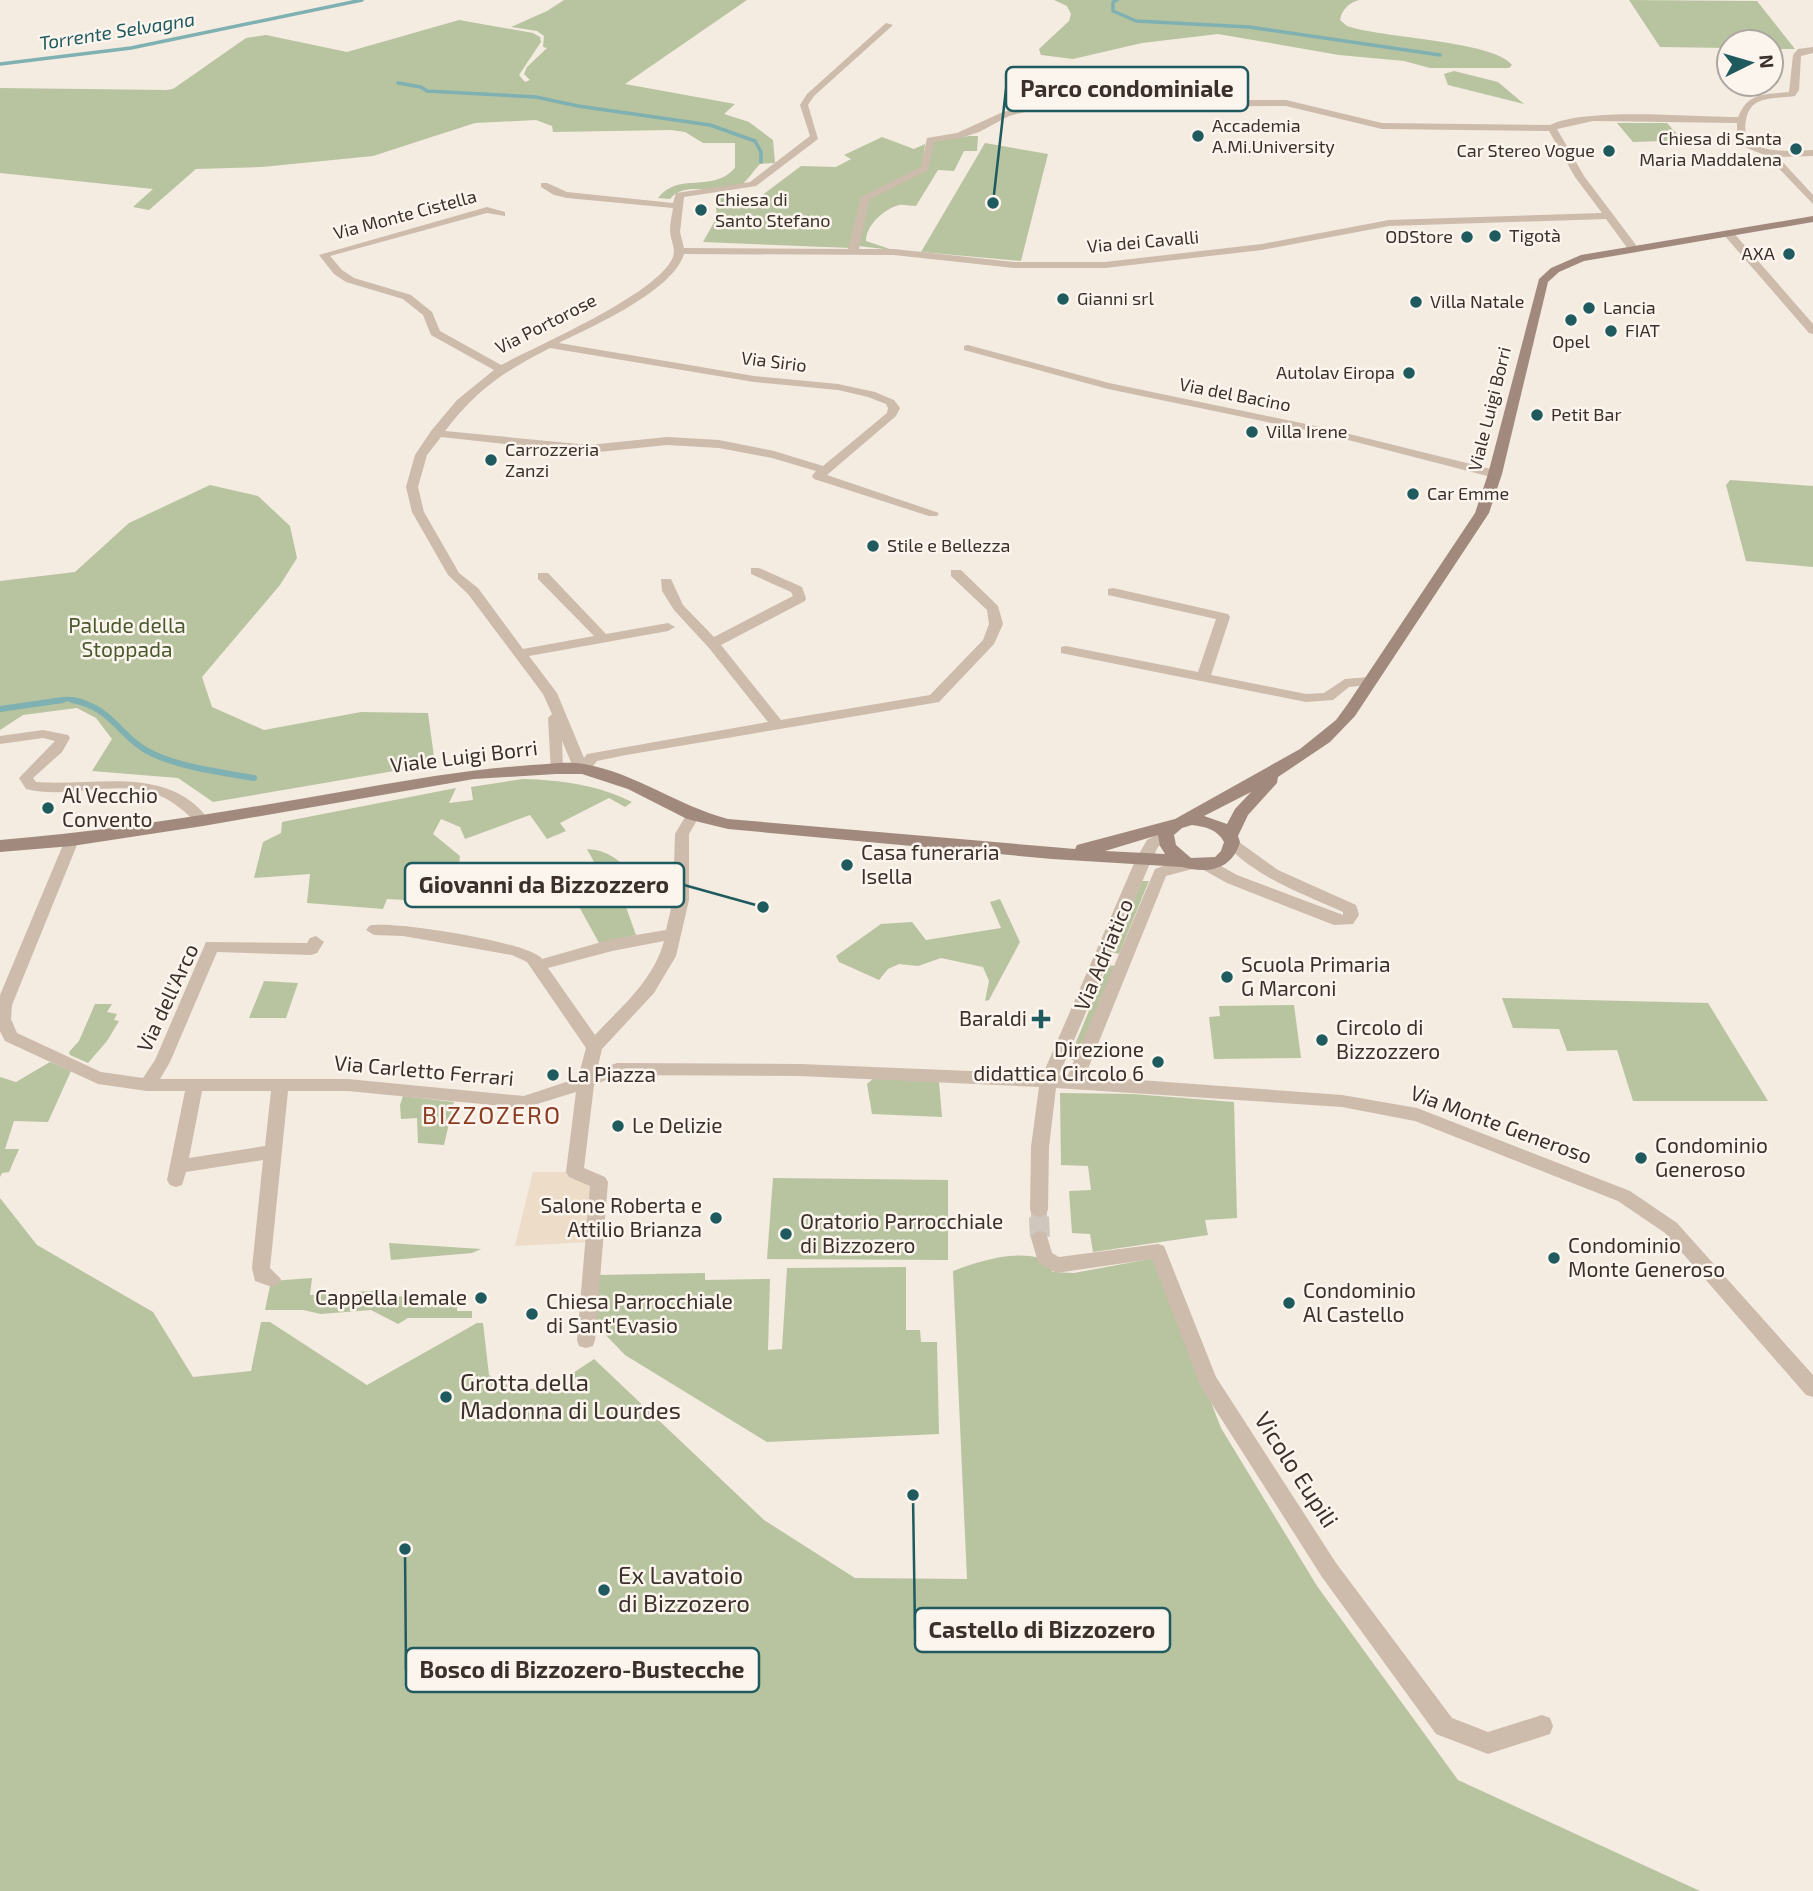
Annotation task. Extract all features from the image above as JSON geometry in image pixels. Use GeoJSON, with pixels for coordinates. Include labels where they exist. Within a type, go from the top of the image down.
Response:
{"type":"FeatureCollection","features":[{"type":"Feature","properties":{"kind":"main road","name":"Viale Luigi Borri"},"geometry":{"type":"LineString","coordinates":[[1052,853],[1105,845],[1174,827],[1292,760],[1342,722],[1482,513],[1495,474],[1543,281],[1555,270],[1580,258],[1633,247],[1813,219]]}},
{"type":"Feature","properties":{"kind":"main road","name":"Viale Luigi Borri"},"geometry":{"type":"LineString","coordinates":[[1231,839],[1241,813],[1261,788],[1292,760]]}},
{"type":"Feature","properties":{"kind":"main road","name":"Viale Luigi Borri"},"geometry":{"type":"LineString","coordinates":[[0,846],[72,840],[203,821],[474,774],[582,769],[634,785],[693,815],[728,824],[1143,861],[1193,863]]}},
{"type":"Feature","properties":{"kind":"main road"},"geometry":{"type":"LineString","coordinates":[[1204,820],[1215,824],[1231,839],[1227,857],[1193,863],[1171,854],[1165,844],[1174,827],[1204,820]]}},
{"type":"Feature","properties":{"kind":"street"},"geometry":{"type":"LineString","coordinates":[[680,251],[675,232],[679,195],[753,184],[807,145],[815,137],[804,105],[811,94],[889,25]]}},
{"type":"Feature","properties":{"kind":"street"},"geometry":{"type":"LineString","coordinates":[[1813,50],[1801,51],[1797,55],[1795,90],[1791,94],[1758,98],[1748,104],[1741,120],[1742,134],[1749,146],[1770,154],[1813,153]]}},
{"type":"Feature","properties":{"kind":"street"},"geometry":{"type":"LineString","coordinates":[[853,251],[864,199],[925,168],[930,140],[958,136],[1006,114],[1046,104],[1286,103],[1382,126],[1552,128],[1562,123],[1593,118],[1741,120]]}},
{"type":"Feature","properties":{"kind":"street"},"geometry":{"type":"LineString","coordinates":[[1552,128],[1606,216],[1633,247]]}},
{"type":"Feature","properties":{"kind":"street"},"geometry":{"type":"LineString","coordinates":[[1770,154],[1813,201]]}},
{"type":"Feature","properties":{"kind":"street"},"geometry":{"type":"LineString","coordinates":[[544,185],[567,195],[677,206]]}},
{"type":"Feature","properties":{"kind":"street","name":"Via Monte Cistella"},"geometry":{"type":"LineString","coordinates":[[501,369],[435,333],[428,314],[407,297],[350,280],[338,272],[324,255],[487,210],[502,214]]}},
{"type":"Feature","properties":{"kind":"street","name":"Via dei Cavalli"},"geometry":{"type":"LineString","coordinates":[[680,251],[894,252],[1014,265],[1105,265],[1254,248],[1389,223],[1606,216]]}},
{"type":"Feature","properties":{"kind":"street"},"geometry":{"type":"LineString","coordinates":[[1728,233],[1813,331]]}},
{"type":"Feature","properties":{"kind":"street","name":"Via Portorose"},"geometry":{"type":"LineString","coordinates":[[582,769],[550,693],[473,591],[454,575],[418,512],[412,486],[421,455],[461,402],[501,369],[552,345],[632,301],[666,275],[677,261],[680,251]]}},
{"type":"Feature","properties":{"kind":"street","name":"Via Sirio"},"geometry":{"type":"LineString","coordinates":[[552,345],[754,379],[838,387],[871,394],[890,402],[894,408],[892,414],[824,470]]}},
{"type":"Feature","properties":{"kind":"street","name":"Via del Bacino"},"geometry":{"type":"LineString","coordinates":[[968,348],[1108,386],[1325,431],[1495,474]]}},
{"type":"Feature","properties":{"kind":"street"},"geometry":{"type":"LineString","coordinates":[[435,433],[589,449],[667,441],[719,444],[775,455],[824,470],[818,476],[933,513]]}},
{"type":"Feature","properties":{"kind":"street"},"geometry":{"type":"LineString","coordinates":[[714,645],[719,639],[800,598],[796,590],[755,571]]}},
{"type":"Feature","properties":{"kind":"street"},"geometry":{"type":"LineString","coordinates":[[582,769],[593,757],[934,699],[989,641],[996,624],[993,609],[957,573]]}},
{"type":"Feature","properties":{"kind":"street"},"geometry":{"type":"LineString","coordinates":[[543,576],[603,638]]}},
{"type":"Feature","properties":{"kind":"street"},"geometry":{"type":"LineString","coordinates":[[666,582],[667,592],[714,645],[778,725]]}},
{"type":"Feature","properties":{"kind":"street"},"geometry":{"type":"LineString","coordinates":[[1113,592],[1223,617],[1203,678]]}},
{"type":"Feature","properties":{"kind":"street"},"geometry":{"type":"LineString","coordinates":[[521,653],[667,627]]}},
{"type":"Feature","properties":{"kind":"street"},"geometry":{"type":"LineString","coordinates":[[1066,650],[1306,698],[1328,697],[1345,682],[1369,681]]}},
{"type":"Feature","properties":{"kind":"street","name":"Via Portorose"},"geometry":{"type":"LineString","coordinates":[[555,709],[556,769]]}},
{"type":"Feature","properties":{"kind":"street"},"geometry":{"type":"LineString","coordinates":[[0,740],[43,734],[56,734],[63,738],[61,746],[35,766],[26,778],[31,786],[44,788],[146,785],[191,808],[203,821]]}},
{"type":"Feature","properties":{"kind":"street"},"geometry":{"type":"LineString","coordinates":[[586,1340],[599,1182],[575,1172],[586,1081],[594,1047],[648,989],[668,956],[681,900],[681,834],[693,815]]}},
{"type":"Feature","properties":{"kind":"street","name":"Via Adriatico"},"geometry":{"type":"LineString","coordinates":[[1048,1081],[1143,861],[1152,844],[1174,827]]}},
{"type":"Feature","properties":{"kind":"street"},"geometry":{"type":"LineString","coordinates":[[1193,863],[1339,921],[1348,920],[1352,915],[1351,909],[1278,878],[1253,863],[1231,839]]}},
{"type":"Feature","properties":{"kind":"street","name":"Via Carletto Ferrari"},"geometry":{"type":"LineString","coordinates":[[72,840],[4,1005],[5,1039],[98,1078],[147,1085],[348,1085],[524,1102],[555,1094],[617,1069],[718,1069],[1048,1081]]}},
{"type":"Feature","properties":{"kind":"street","name":"Via Adriatico"},"geometry":{"type":"LineString","coordinates":[[1074,1082],[1160,873],[1193,863]]}},
{"type":"Feature","properties":{"kind":"street"},"geometry":{"type":"LineString","coordinates":[[374,930],[403,931],[515,950],[533,958],[594,1047]]}},
{"type":"Feature","properties":{"kind":"street"},"geometry":{"type":"LineString","coordinates":[[540,965],[612,945],[672,934]]}},
{"type":"Feature","properties":{"kind":"street","name":"Via dell'Arco"},"geometry":{"type":"LineString","coordinates":[[147,1085],[162,1062],[212,946],[311,949],[316,942]]}},
{"type":"Feature","properties":{"kind":"street"},"geometry":{"type":"LineString","coordinates":[[1039,1210],[1040,1147],[1048,1081]]}},
{"type":"Feature","properties":{"kind":"street","name":"Via Monte Generoso"},"geometry":{"type":"LineString","coordinates":[[1048,1081],[1342,1101],[1390,1109],[1417,1115],[1455,1129],[1624,1196],[1671,1228],[1813,1389]]}},
{"type":"Feature","properties":{"kind":"street"},"geometry":{"type":"LineString","coordinates":[[272,1279],[262,1276],[261,1268],[280,1085]]}},
{"type":"Feature","properties":{"kind":"street"},"geometry":{"type":"LineString","coordinates":[[195,1086],[178,1173],[273,1152]]}},
{"type":"Feature","properties":{"kind":"street","name":"Vicolo Eupili"},"geometry":{"type":"LineString","coordinates":[[1040,1238],[1044,1257],[1056,1265],[1158,1251],[1208,1381],[1329,1570],[1444,1726],[1488,1743],[1542,1726]]}},
{"type":"Feature","properties":{"kind":"green space"},"geometry":{"type":"Polygon","coordinates":[[[564,0],[747,0],[625,84],[735,104],[724,114],[749,122],[773,140],[775,163],[760,164],[744,183],[733,189],[685,190],[670,199],[658,198],[666,190],[676,186],[726,176],[735,168],[735,143],[703,143],[685,132],[671,130],[553,132],[552,126],[536,120],[475,123],[373,156],[262,167],[196,169],[149,210],[133,207],[153,189],[0,173],[0,88],[173,89],[246,38],[266,35],[347,52],[459,20],[533,33],[540,37],[541,42],[519,75],[525,82],[530,80],[524,74],[527,67],[547,48],[543,47],[544,36],[537,31],[511,27],[564,0]]]}},
{"type":"Feature","properties":{"kind":"green space"},"geometry":{"type":"Polygon","coordinates":[[[1054,0],[1359,0],[1349,5],[1342,13],[1340,20],[1347,26],[1484,50],[1512,65],[1509,68],[1430,68],[1404,61],[1339,55],[1218,34],[1142,43],[1073,59],[1041,55],[1039,49],[1069,21],[1071,14],[1067,6],[1054,0]]]}},
{"type":"Feature","properties":{"kind":"green space"},"geometry":{"type":"Polygon","coordinates":[[[1629,0],[1757,1],[1778,28],[1715,28],[1715,48],[1660,47],[1629,0]]]}},
{"type":"Feature","properties":{"kind":"green space"},"geometry":{"type":"Polygon","coordinates":[[[1785,36],[1795,49],[1785,49],[1785,36]]]}},
{"type":"Feature","properties":{"kind":"green space"},"geometry":{"type":"Polygon","coordinates":[[[1454,71],[1498,82],[1524,104],[1448,85],[1444,74],[1454,71]]]}},
{"type":"Feature","properties":{"kind":"green space"},"geometry":{"type":"Polygon","coordinates":[[[1617,123],[1667,123],[1677,134],[1691,134],[1695,140],[1633,142],[1617,123]]]}},
{"type":"Feature","properties":{"kind":"green space"},"geometry":{"type":"Polygon","coordinates":[[[978,136],[977,151],[964,151],[954,171],[938,170],[916,206],[893,207],[872,224],[866,241],[893,250],[858,246],[867,200],[927,169],[931,144],[935,141],[978,136]]]}},
{"type":"Feature","properties":{"kind":"green space"},"geometry":{"type":"Polygon","coordinates":[[[882,137],[914,149],[925,144],[922,168],[869,194],[851,248],[703,242],[717,217],[715,197],[761,196],[801,166],[836,167],[851,159],[844,155],[882,137]]]}},
{"type":"Feature","properties":{"kind":"green space"},"geometry":{"type":"Polygon","coordinates":[[[985,143],[1048,154],[1021,261],[921,252],[985,143]]]}},
{"type":"Feature","properties":{"kind":"green space"},"geometry":{"type":"Polygon","coordinates":[[[1730,480],[1813,486],[1813,567],[1746,561],[1726,485],[1730,480]]]}},
{"type":"Feature","properties":{"kind":"green space","name":"Palude della Stoppada"},"geometry":{"type":"Polygon","coordinates":[[[210,485],[258,496],[290,526],[297,558],[280,585],[202,677],[212,707],[264,730],[361,712],[428,713],[435,764],[213,802],[178,778],[92,771],[112,739],[96,718],[77,708],[23,715],[0,730],[0,581],[75,572],[129,523],[210,485]]]}},
{"type":"Feature","properties":{"kind":"green space"},"geometry":{"type":"Polygon","coordinates":[[[523,779],[579,784],[632,802],[625,807],[609,798],[560,823],[566,831],[547,839],[530,815],[465,839],[460,827],[441,819],[433,834],[460,856],[458,874],[428,871],[419,896],[404,900],[387,899],[383,909],[307,903],[310,874],[254,878],[263,842],[281,833],[282,822],[456,788],[449,803],[473,800],[471,787],[523,779]]]}},
{"type":"Feature","properties":{"kind":"green space"},"geometry":{"type":"Polygon","coordinates":[[[587,849],[606,853],[621,863],[645,894],[615,901],[618,908],[626,907],[636,935],[599,943],[571,892],[584,887],[572,870],[594,862],[587,849]]]}},
{"type":"Feature","properties":{"kind":"green space"},"geometry":{"type":"Polygon","coordinates":[[[1142,881],[1149,881],[1119,954],[1112,952],[1142,881]]]}},
{"type":"Feature","properties":{"kind":"green space"},"geometry":{"type":"Polygon","coordinates":[[[1000,899],[1020,942],[989,1000],[985,1001],[989,981],[983,967],[941,958],[918,966],[899,964],[888,969],[879,980],[839,962],[836,956],[881,924],[912,922],[926,940],[1001,928],[990,902],[1000,899]]]}},
{"type":"Feature","properties":{"kind":"green space"},"geometry":{"type":"Polygon","coordinates":[[[1108,965],[1115,966],[1076,1061],[1069,1059],[1108,965]]]}},
{"type":"Feature","properties":{"kind":"green space"},"geometry":{"type":"Polygon","coordinates":[[[264,981],[298,983],[286,1018],[249,1018],[264,981]]]}},
{"type":"Feature","properties":{"kind":"green space"},"geometry":{"type":"Polygon","coordinates":[[[1502,998],[1708,1003],[1768,1101],[1633,1101],[1617,1050],[1567,1051],[1559,1029],[1513,1028],[1502,998]]]}},
{"type":"Feature","properties":{"kind":"green space"},"geometry":{"type":"Polygon","coordinates":[[[95,1004],[112,1004],[107,1012],[117,1014],[114,1020],[119,1021],[107,1041],[88,1063],[69,1052],[79,1041],[95,1004]]]}},
{"type":"Feature","properties":{"kind":"green space"},"geometry":{"type":"Polygon","coordinates":[[[1294,1005],[1301,1058],[1214,1059],[1209,1017],[1220,1016],[1219,1006],[1294,1005]]]}},
{"type":"Feature","properties":{"kind":"green space"},"geometry":{"type":"Polygon","coordinates":[[[50,1062],[71,1071],[48,1122],[14,1121],[5,1149],[19,1149],[9,1172],[2,1173],[0,1177],[0,1077],[16,1082],[50,1062]]]}},
{"type":"Feature","properties":{"kind":"green space"},"geometry":{"type":"Polygon","coordinates":[[[875,1077],[939,1082],[942,1117],[872,1114],[867,1084],[875,1077]]]}},
{"type":"Feature","properties":{"kind":"green space"},"geometry":{"type":"Polygon","coordinates":[[[1060,1093],[1133,1094],[1234,1102],[1237,1218],[1205,1220],[1208,1235],[1093,1252],[1090,1234],[1072,1233],[1069,1191],[1091,1190],[1088,1166],[1061,1165],[1060,1093]]]}},
{"type":"Feature","properties":{"kind":"green space"},"geometry":{"type":"Polygon","coordinates":[[[403,1096],[454,1102],[444,1145],[418,1143],[417,1118],[401,1119],[400,1105],[403,1096]]]}},
{"type":"Feature","properties":{"kind":"green space"},"geometry":{"type":"Polygon","coordinates":[[[773,1178],[948,1180],[948,1260],[767,1259],[773,1178]]]}},
{"type":"Feature","properties":{"kind":"green space"},"geometry":{"type":"Polygon","coordinates":[[[0,1198],[37,1245],[153,1312],[193,1377],[251,1371],[261,1322],[270,1322],[367,1385],[477,1323],[483,1323],[489,1375],[515,1388],[547,1386],[567,1377],[594,1359],[764,1520],[855,1578],[967,1579],[953,1271],[978,1262],[1019,1255],[1045,1259],[1056,1265],[1052,1272],[1074,1273],[1155,1258],[1221,1428],[1317,1586],[1458,1780],[1700,1891],[0,1891],[0,1198]]]}},
{"type":"Feature","properties":{"kind":"green space"},"geometry":{"type":"Polygon","coordinates":[[[389,1243],[481,1249],[472,1253],[391,1260],[389,1243]]]}},
{"type":"Feature","properties":{"kind":"green space"},"geometry":{"type":"Polygon","coordinates":[[[906,1267],[906,1330],[920,1330],[921,1342],[937,1342],[939,1434],[767,1442],[625,1355],[596,1325],[597,1275],[705,1273],[705,1280],[770,1279],[768,1350],[782,1349],[787,1268],[906,1267]]]}},
{"type":"Feature","properties":{"kind":"green space"},"geometry":{"type":"Polygon","coordinates":[[[312,1278],[310,1295],[385,1290],[385,1297],[412,1296],[411,1304],[457,1302],[457,1311],[472,1311],[472,1318],[408,1318],[398,1324],[371,1310],[321,1314],[303,1310],[265,1310],[271,1281],[312,1278]]]}},
{"type":"Feature","properties":{"kind":"shaded area"},"geometry":{"type":"Polygon","coordinates":[[[533,1172],[575,1172],[597,1183],[590,1242],[515,1246],[533,1172]]]}},
{"type":"Feature","properties":{"kind":"waterway","name":"Torrente Selvagna"},"geometry":{"type":"LineString","coordinates":[[0,64],[131,48],[362,0]]}},
{"type":"Feature","properties":{"kind":"waterway"},"geometry":{"type":"LineString","coordinates":[[1117,0],[1113,2],[1113,11],[1136,21],[1249,27],[1440,55]]}},
{"type":"Feature","properties":{"kind":"waterway"},"geometry":{"type":"LineString","coordinates":[[398,83],[421,87],[427,91],[536,97],[578,106],[710,125],[755,141],[761,152],[761,162]]}},
{"type":"Feature","properties":{"kind":"waterway"},"geometry":{"type":"LineString","coordinates":[[0,709],[63,700]]}},
{"type":"Feature","properties":{"kind":"waterway"},"geometry":{"type":"LineString","coordinates":[[72,700],[97,709],[132,740],[153,754],[190,766],[254,778]]}},
{"type":"Feature","properties":{"kind":"waterway"},"geometry":{"type":"LineString","coordinates":[[51,701],[81,701]]}},
{"type":"Feature","properties":{"kind":"tunnel"},"geometry":{"type":"LineString","coordinates":[[1039,1210],[1039,1217]]}},
{"type":"Feature","properties":{"kind":"tunnel"},"geometry":{"type":"LineString","coordinates":[[1039,1217],[1040,1238]]}},
{"type":"Feature","properties":{"kind":"place","name":"Accademia A.Mi.University"},"geometry":{"type":"Point","coordinates":[1198,136]}},
{"type":"Feature","properties":{"kind":"place","name":"Chiesa di Santa Maria Maddalena"},"geometry":{"type":"Point","coordinates":[1796,149]}},
{"type":"Feature","properties":{"kind":"place","name":"Car Stereo Vogue"},"geometry":{"type":"Point","coordinates":[1609,151]}},
{"type":"Feature","properties":{"kind":"place","name":"Parco condominiale"},"geometry":{"type":"Point","coordinates":[993,203]}},
{"type":"Feature","properties":{"kind":"place","name":"Chiesa di Santo Stefano"},"geometry":{"type":"Point","coordinates":[701,210]}},
{"type":"Feature","properties":{"kind":"place","name":"Tigotà"},"geometry":{"type":"Point","coordinates":[1495,236]}},
{"type":"Feature","properties":{"kind":"place","name":"ODStore"},"geometry":{"type":"Point","coordinates":[1467,237]}},
{"type":"Feature","properties":{"kind":"place","name":"AXA"},"geometry":{"type":"Point","coordinates":[1789,254]}},
{"type":"Feature","properties":{"kind":"place","name":"Gianni srl"},"geometry":{"type":"Point","coordinates":[1063,299]}},
{"type":"Feature","properties":{"kind":"place","name":"Villa Natale"},"geometry":{"type":"Point","coordinates":[1416,302]}},
{"type":"Feature","properties":{"kind":"place","name":"Lancia"},"geometry":{"type":"Point","coordinates":[1589,308]}},
{"type":"Feature","properties":{"kind":"place","name":"Opel"},"geometry":{"type":"Point","coordinates":[1571,320]}},
{"type":"Feature","properties":{"kind":"place","name":"FIAT"},"geometry":{"type":"Point","coordinates":[1611,331]}},
{"type":"Feature","properties":{"kind":"place","name":"Autolav Eiropa"},"geometry":{"type":"Point","coordinates":[1409,373]}},
{"type":"Feature","properties":{"kind":"place","name":"Petit Bar"},"geometry":{"type":"Point","coordinates":[1537,415]}},
{"type":"Feature","properties":{"kind":"place","name":"Villa Irene"},"geometry":{"type":"Point","coordinates":[1252,432]}},
{"type":"Feature","properties":{"kind":"place","name":"Carrozzeria Zanzi"},"geometry":{"type":"Point","coordinates":[491,460]}},
{"type":"Feature","properties":{"kind":"place","name":"Car Emme"},"geometry":{"type":"Point","coordinates":[1413,494]}},
{"type":"Feature","properties":{"kind":"place","name":"Stile e Bellezza"},"geometry":{"type":"Point","coordinates":[873,546]}},
{"type":"Feature","properties":{"kind":"place","name":"Al Vecchio Convento"},"geometry":{"type":"Point","coordinates":[48,808]}},
{"type":"Feature","properties":{"kind":"place","name":"Casa funeraria Isella"},"geometry":{"type":"Point","coordinates":[847,865]}},
{"type":"Feature","properties":{"kind":"place","name":"Giovanni da Bizzozzero"},"geometry":{"type":"Point","coordinates":[763,907]}},
{"type":"Feature","properties":{"kind":"place","name":"Scuola Primaria G Marconi"},"geometry":{"type":"Point","coordinates":[1227,977]}},
{"type":"Feature","properties":{"kind":"place","name":"Baraldi"},"geometry":{"type":"Point","coordinates":[1041,1019]}},
{"type":"Feature","properties":{"kind":"place","name":"Circolo di Bizzozzero"},"geometry":{"type":"Point","coordinates":[1322,1040]}},
{"type":"Feature","properties":{"kind":"place","name":"Direzione didattica Circolo 6"},"geometry":{"type":"Point","coordinates":[1158,1062]}},
{"type":"Feature","properties":{"kind":"place","name":"La Piazza"},"geometry":{"type":"Point","coordinates":[553,1075]}},
{"type":"Feature","properties":{"kind":"place","name":"Le Delizie"},"geometry":{"type":"Point","coordinates":[618,1126]}},
{"type":"Feature","properties":{"kind":"place","name":"Condominio Generoso"},"geometry":{"type":"Point","coordinates":[1641,1158]}},
{"type":"Feature","properties":{"kind":"place","name":"Salone Roberta e Attilio Brianza"},"geometry":{"type":"Point","coordinates":[716,1218]}},
{"type":"Feature","properties":{"kind":"place","name":"Oratorio Parrocchiale di Bizzozero"},"geometry":{"type":"Point","coordinates":[786,1234]}},
{"type":"Feature","properties":{"kind":"place","name":"Condominio Monte Generoso"},"geometry":{"type":"Point","coordinates":[1554,1258]}},
{"type":"Feature","properties":{"kind":"place","name":"Cappella Iemale"},"geometry":{"type":"Point","coordinates":[481,1298]}},
{"type":"Feature","properties":{"kind":"place","name":"Condominio Al Castello"},"geometry":{"type":"Point","coordinates":[1289,1303]}},
{"type":"Feature","properties":{"kind":"place","name":"Chiesa Parrocchiale di Sant'Evasio"},"geometry":{"type":"Point","coordinates":[532,1314]}},
{"type":"Feature","properties":{"kind":"place","name":"Grotta della Madonna di Lourdes"},"geometry":{"type":"Point","coordinates":[446,1397]}},
{"type":"Feature","properties":{"kind":"place","name":"Castello di Bizzozero"},"geometry":{"type":"Point","coordinates":[913,1495]}},
{"type":"Feature","properties":{"kind":"place","name":"Bosco di Bizzozero-Bustecche"},"geometry":{"type":"Point","coordinates":[405,1549]}},
{"type":"Feature","properties":{"kind":"place","name":"Ex Lavatoio di Bizzozero"},"geometry":{"type":"Point","coordinates":[604,1590]}},
{"type":"Feature","properties":{"kind":"district","name":"BIZZOZERO"},"geometry":{"type":"Point","coordinates":[492,1116]}}]}
